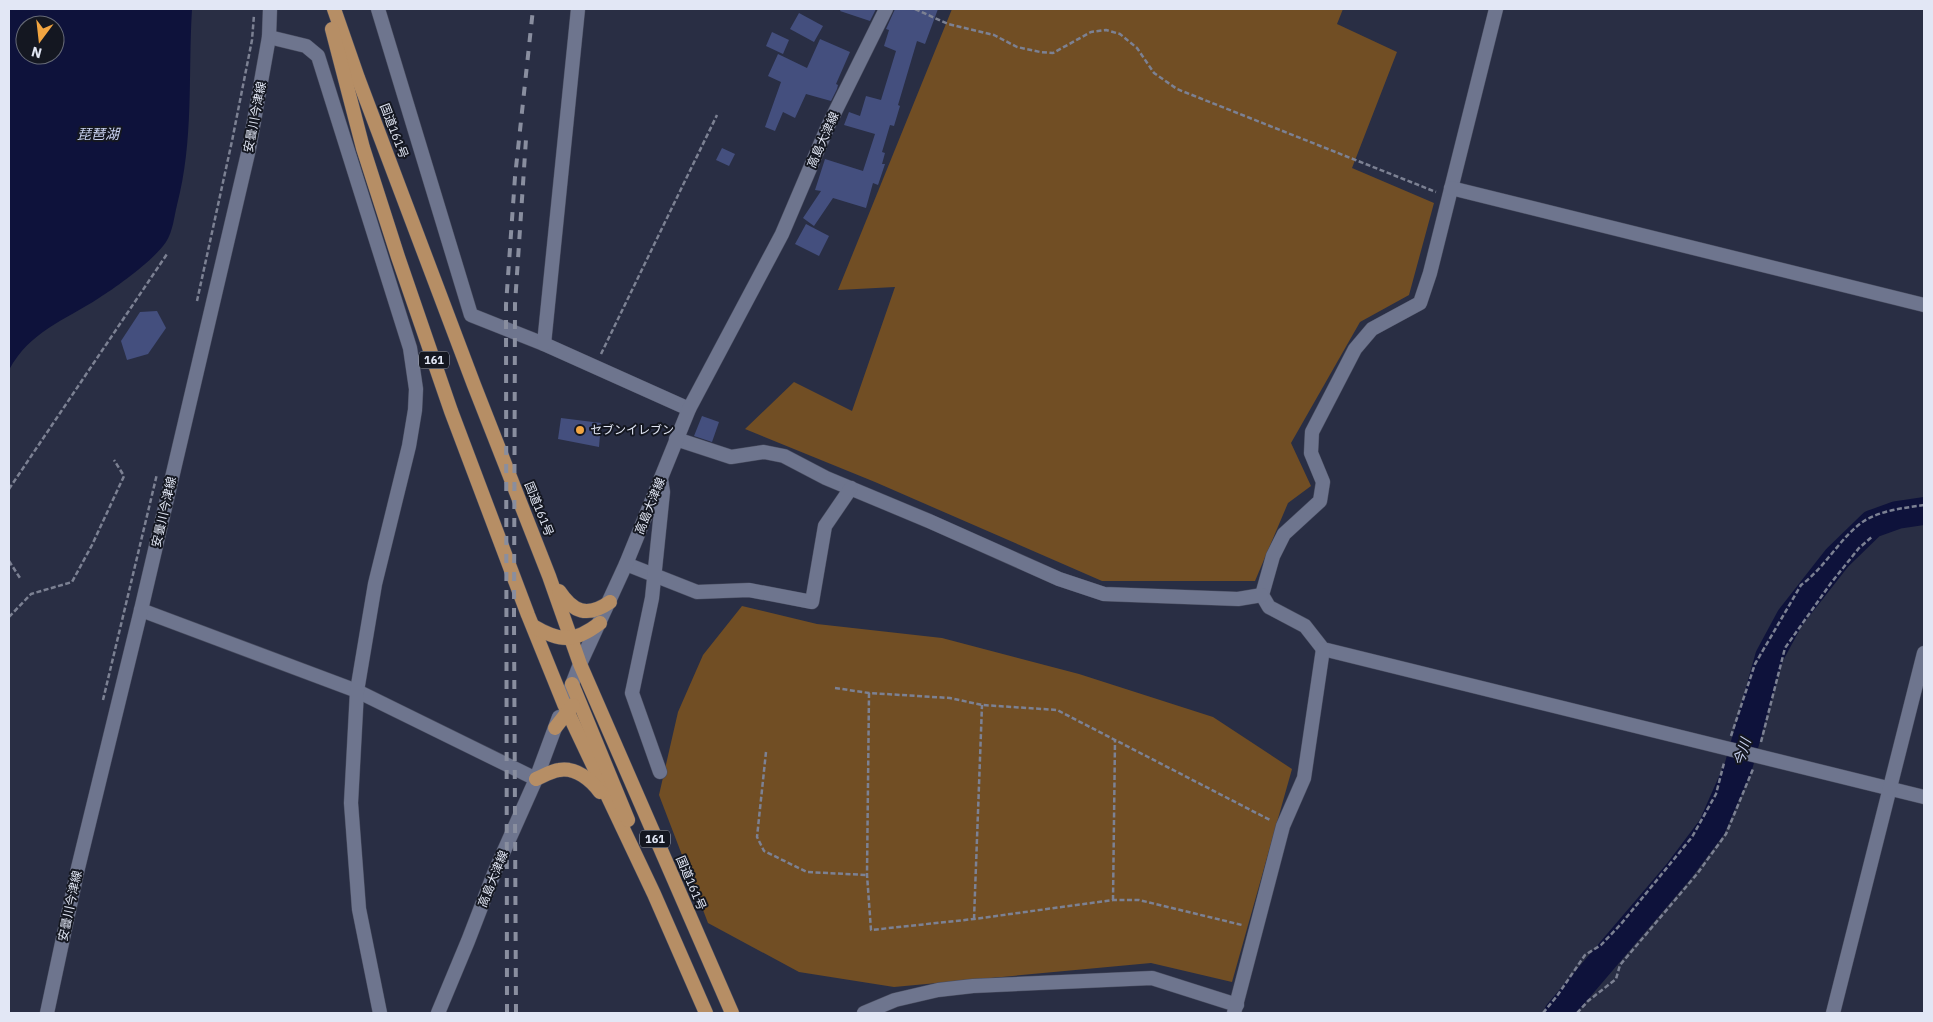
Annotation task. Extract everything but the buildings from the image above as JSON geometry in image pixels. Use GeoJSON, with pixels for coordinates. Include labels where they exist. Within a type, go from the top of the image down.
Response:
{"type":"FeatureCollection","features":[{"type":"Feature","properties":{"kind":"highway","name":"161"},"geometry":{"type":"LineString","coordinates":[[327,9],[363,148],[451,411],[566,707],[625,836],[654,894],[706,1013]]}},
{"type":"Feature","properties":{"kind":"highway","name":"国道161号"},"geometry":{"type":"LineString","coordinates":[[334,9],[358,78],[467,367],[549,576],[580,664],[732,1013]]}},
{"type":"Feature","properties":{"kind":"highway"},"geometry":{"type":"LineString","coordinates":[[549,576],[567,603],[577,609],[592,612],[610,602]]}},
{"type":"Feature","properties":{"kind":"highway"},"geometry":{"type":"LineString","coordinates":[[533,626],[547,634],[562,639],[572,639],[600,624]]}},
{"type":"Feature","properties":{"kind":"highway"},"geometry":{"type":"LineString","coordinates":[[572,684],[643,857],[654,894]]}},
{"type":"Feature","properties":{"kind":"highway"},"geometry":{"type":"LineString","coordinates":[[566,707],[579,702],[598,705]]}},
{"type":"Feature","properties":{"kind":"highway"},"geometry":{"type":"LineString","coordinates":[[536,779],[560,769],[585,776],[600,793],[625,836]]}},
{"type":"Feature","properties":{"kind":"street","name":"安曇川今津線"},"geometry":{"type":"LineString","coordinates":[[47,1013],[78,868],[141,610],[249,149],[269,36],[270,9]]}},
{"type":"Feature","properties":{"kind":"street"},"geometry":{"type":"LineString","coordinates":[[378,9],[471,315],[544,344],[689,409]]}},
{"type":"Feature","properties":{"kind":"street"},"geometry":{"type":"LineString","coordinates":[[544,344],[578,9]]}},
{"type":"Feature","properties":{"kind":"street","name":"高島大津線"},"geometry":{"type":"LineString","coordinates":[[438,1013],[494,871],[536,779],[554,728],[566,707],[580,664],[610,602],[662,479],[689,409],[782,234],[828,126],[886,9]]}},
{"type":"Feature","properties":{"kind":"street"},"geometry":{"type":"LineString","coordinates":[[1496,9],[1430,273],[1420,303],[1372,329],[1355,349],[1312,432],[1311,453],[1324,482],[1320,501],[1284,534],[1273,556],[1262,595],[1269,607],[1305,626],[1323,649],[1924,797]]}},
{"type":"Feature","properties":{"kind":"street"},"geometry":{"type":"LineString","coordinates":[[269,36],[306,46],[318,56],[412,356],[416,389],[415,410],[408,446],[375,584],[357,691],[351,803],[359,909],[380,1013]]}},
{"type":"Feature","properties":{"kind":"street"},"geometry":{"type":"LineString","coordinates":[[1450,193],[1924,305]]}},
{"type":"Feature","properties":{"kind":"street"},"geometry":{"type":"LineString","coordinates":[[676,440],[731,458],[764,452],[784,456],[826,478],[966,536],[1059,579],[1104,594],[1238,599],[1262,595]]}},
{"type":"Feature","properties":{"kind":"street"},"geometry":{"type":"LineString","coordinates":[[660,772],[632,693],[652,598],[663,492],[662,479]]}},
{"type":"Feature","properties":{"kind":"street"},"geometry":{"type":"LineString","coordinates":[[626,564],[697,592],[749,590],[812,602],[825,526],[850,488]]}},
{"type":"Feature","properties":{"kind":"street"},"geometry":{"type":"LineString","coordinates":[[141,610],[357,691],[536,779]]}},
{"type":"Feature","properties":{"kind":"street"},"geometry":{"type":"LineString","coordinates":[[864,1013],[895,1000],[938,990],[973,986],[1152,978],[1236,1009],[1283,826],[1304,778],[1323,649]]}},
{"type":"Feature","properties":{"kind":"street"},"geometry":{"type":"LineString","coordinates":[[1833,1013],[1924,653]]}},
{"type":"Feature","properties":{"kind":"path"},"geometry":{"type":"LineString","coordinates":[[915,9],[948,24],[994,35],[1017,47],[1040,52],[1053,53],[1091,32],[1106,30],[1120,34],[1137,48],[1154,73],[1177,89],[1450,193]]}},
{"type":"Feature","properties":{"kind":"path"},"geometry":{"type":"LineString","coordinates":[[196,304],[252,40],[254,10]]}},
{"type":"Feature","properties":{"kind":"path"},"geometry":{"type":"LineString","coordinates":[[595,367],[717,115]]}},
{"type":"Feature","properties":{"kind":"path"},"geometry":{"type":"LineString","coordinates":[[9,489],[167,254]]}},
{"type":"Feature","properties":{"kind":"path"},"geometry":{"type":"LineString","coordinates":[[9,617],[31,594],[72,582],[92,545],[124,476],[114,460]]}},
{"type":"Feature","properties":{"kind":"path"},"geometry":{"type":"LineString","coordinates":[[102,705],[158,470]]}},
{"type":"Feature","properties":{"kind":"path"},"geometry":{"type":"LineString","coordinates":[[1578,1013],[1588,1001],[1616,979],[1620,965],[1697,874],[1726,834],[1744,795],[1758,755],[1785,648],[1831,583],[1860,548],[1873,536]]}},
{"type":"Feature","properties":{"kind":"path"},"geometry":{"type":"LineString","coordinates":[[9,561],[20,578]]}},
{"type":"Feature","properties":{"kind":"path"},"geometry":{"type":"LineString","coordinates":[[835,688],[869,693],[950,698],[982,705],[1057,710],[1283,826]]}},
{"type":"Feature","properties":{"kind":"path"},"geometry":{"type":"LineString","coordinates":[[869,693],[867,875],[871,930],[974,919],[1114,900],[1139,900],[1257,928]]}},
{"type":"Feature","properties":{"kind":"path"},"geometry":{"type":"LineString","coordinates":[[974,919],[982,705]]}},
{"type":"Feature","properties":{"kind":"path"},"geometry":{"type":"LineString","coordinates":[[1114,900],[1115,740]]}},
{"type":"Feature","properties":{"kind":"path"},"geometry":{"type":"LineString","coordinates":[[766,752],[757,837],[764,851],[807,872],[867,875]]}},
{"type":"Feature","properties":{"kind":"shaded area"},"geometry":{"type":"Polygon","coordinates":[[[952,9],[1343,9],[1337,24],[1397,52],[1352,168],[1434,203],[1409,295],[1360,322],[1291,443],[1311,486],[1288,503],[1255,581],[1102,581],[875,482],[745,429],[794,382],[852,411],[895,287],[838,290],[952,9]]]}},
{"type":"Feature","properties":{"kind":"shaded area"},"geometry":{"type":"Polygon","coordinates":[[[742,606],[817,624],[942,638],[1079,674],[1213,717],[1292,769],[1232,982],[1151,963],[894,987],[799,972],[708,923],[659,795],[678,712],[703,655],[742,606]]]}},
{"type":"Feature","properties":{"kind":"water","name":"琵琶湖"},"geometry":{"type":"Polygon","coordinates":[[[9,9],[192,9],[186,157],[173,224],[166,242],[153,257],[125,280],[37,336],[17,357],[9,370],[9,9]]]}},
{"type":"Feature","properties":{"kind":"waterway","name":"今川"},"geometry":{"type":"LineString","coordinates":[[1558,1013],[1679,871],[1712,827],[1738,768],[1769,657],[1790,618],[1837,558],[1872,524],[1897,515],[1924,511]]}},
{"type":"Feature","properties":{"kind":"railway"},"geometry":{"type":"LineString","coordinates":[[507,1013],[506,305],[515,177],[533,9]]}},
{"type":"Feature","properties":{"kind":"railway"},"geometry":{"type":"LineString","coordinates":[[516,1013],[515,304],[526,139]]}},
{"type":"Feature","properties":{"kind":"place","name":"セブンイレブン"},"geometry":{"type":"Point","coordinates":[580,430]}}]}
